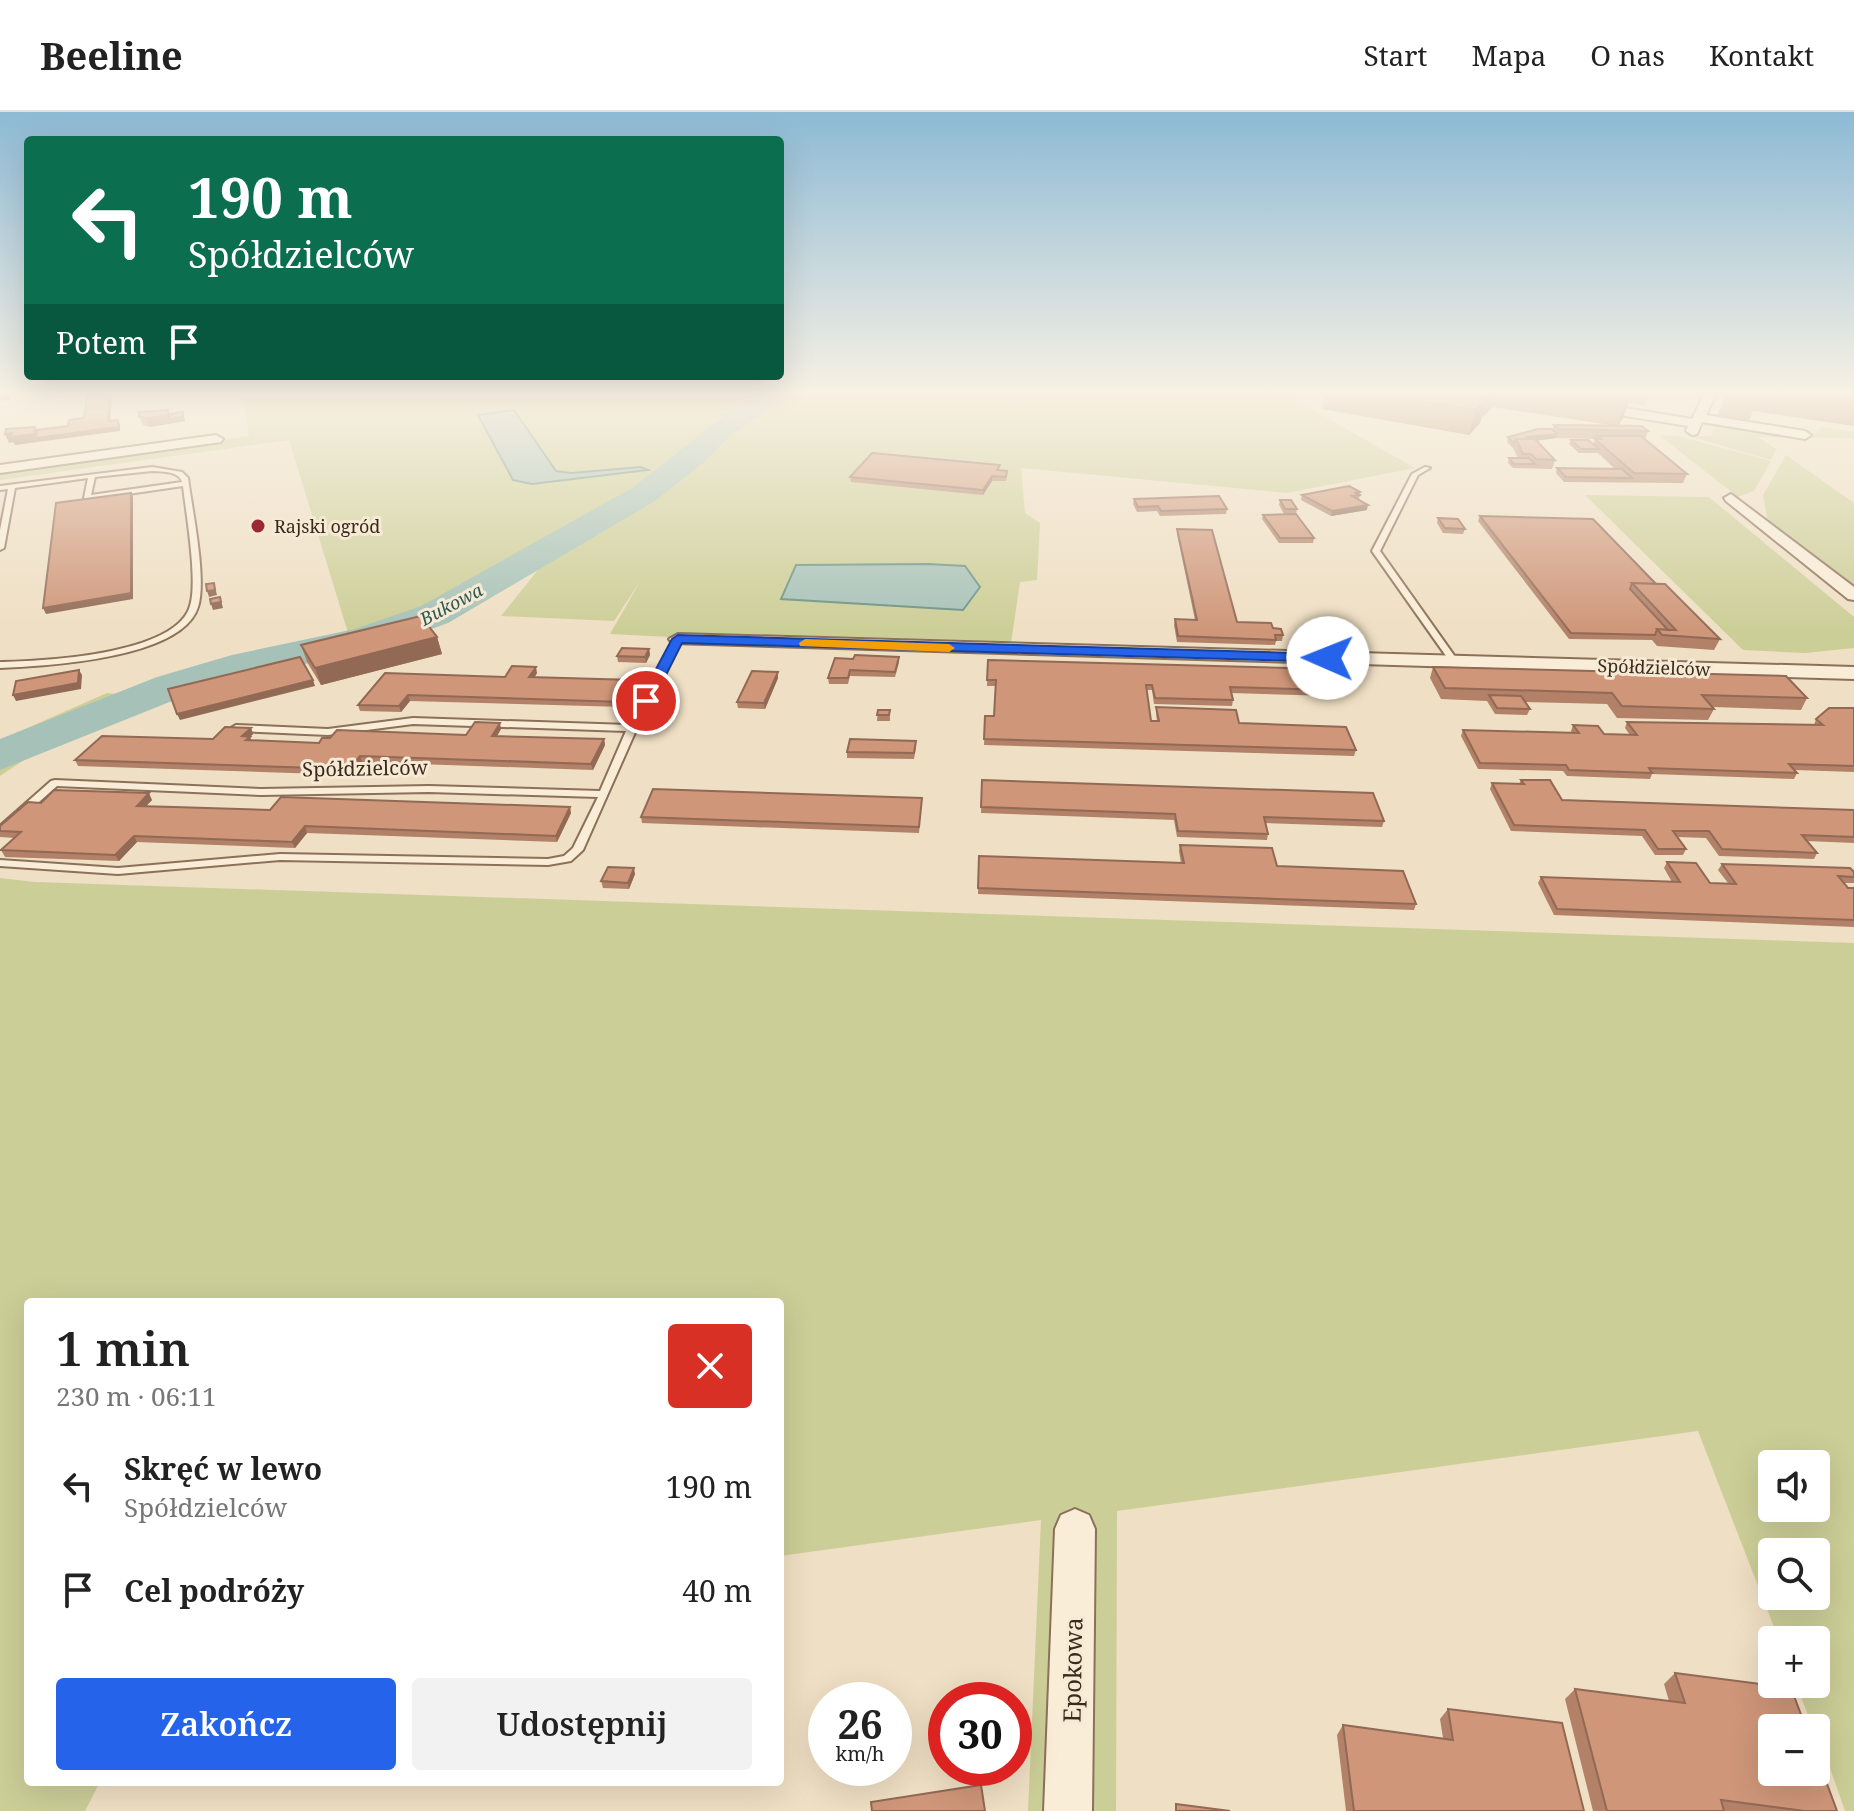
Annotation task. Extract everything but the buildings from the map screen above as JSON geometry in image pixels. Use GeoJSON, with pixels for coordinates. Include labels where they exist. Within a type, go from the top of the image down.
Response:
{"type":"FeatureCollection","features":[{"type":"Feature","properties":{"kind":"street"},"geometry":{"type":"LineString","coordinates":[[1731,498],[1854,595]]}},
{"type":"Feature","properties":{"kind":"street","name":"Spółdzielców"},"geometry":{"type":"LineString","coordinates":[[678,639],[1854,673]]}},
{"type":"Feature","properties":{"kind":"street","name":"Epokowa"},"geometry":{"type":"LineString","coordinates":[[1068,1811],[1075,1529]]}},
{"type":"Feature","properties":{"kind":"lane"},"geometry":{"type":"LineString","coordinates":[[0,488],[115,473]]}},
{"type":"Feature","properties":{"kind":"lane"},"geometry":{"type":"LineString","coordinates":[[0,665],[59,661],[140,646],[161,639],[186,623],[193,609],[195,590],[185,484],[180,473]]}},
{"type":"Feature","properties":{"kind":"lane"},"geometry":{"type":"LineString","coordinates":[[1416,473],[1376,551],[1454,661]]}},
{"type":"Feature","properties":{"kind":"lane"},"geometry":{"type":"LineString","coordinates":[[92,475],[87,498],[185,484]]}},
{"type":"Feature","properties":{"kind":"lane"},"geometry":{"type":"LineString","coordinates":[[0,548],[12,486]]}},
{"type":"Feature","properties":{"kind":"lane","name":"Spółdzielców"},"geometry":{"type":"LineString","coordinates":[[0,831],[55,783],[261,792],[429,789],[604,794],[632,728],[678,639]]}},
{"type":"Feature","properties":{"kind":"lane","name":"Spółdzielców"},"geometry":{"type":"LineString","coordinates":[[227,727],[328,732],[413,721],[632,728]]}},
{"type":"Feature","properties":{"kind":"lane"},"geometry":{"type":"LineString","coordinates":[[0,863],[118,871],[280,857],[548,862],[567,859],[578,850],[604,794]]}},
{"type":"Feature","properties":{"kind":"green space"},"geometry":{"type":"Polygon","coordinates":[[[0,473],[49,473],[0,480],[0,473]]]}},
{"type":"Feature","properties":{"kind":"green space"},"geometry":{"type":"Polygon","coordinates":[[[299,473],[664,473],[608,513],[415,619],[350,639],[299,473]]]}},
{"type":"Feature","properties":{"kind":"green space"},"geometry":{"type":"Polygon","coordinates":[[[681,473],[1021,473],[1025,513],[1040,523],[1037,580],[1020,582],[1011,643],[681,633],[669,637],[610,634],[641,580],[614,621],[501,616],[538,570],[526,569],[642,503],[681,473]]]}},
{"type":"Feature","properties":{"kind":"green space"},"geometry":{"type":"Polygon","coordinates":[[[1077,473],[1388,473],[1287,493],[1077,473]]]}},
{"type":"Feature","properties":{"kind":"green space"},"geometry":{"type":"Polygon","coordinates":[[[1708,473],[1764,473],[1754,491],[1738,497],[1708,473]]]}},
{"type":"Feature","properties":{"kind":"green space"},"geometry":{"type":"Polygon","coordinates":[[[1775,473],[1812,473],[1854,503],[1854,590],[1768,522],[1763,495],[1775,473]]]}},
{"type":"Feature","properties":{"kind":"green space"},"geometry":{"type":"Polygon","coordinates":[[[1585,495],[1709,497],[1854,617],[1854,648],[1805,653],[1743,650],[1585,495]]]}},
{"type":"Feature","properties":{"kind":"green space"},"geometry":{"type":"Polygon","coordinates":[[[107,693],[152,699],[36,752],[0,776],[0,740],[107,693]]]}},
{"type":"Feature","properties":{"kind":"green space"},"geometry":{"type":"Polygon","coordinates":[[[0,878],[35,882],[1854,943],[1854,1811],[1845,1811],[1830,1768],[1830,1714],[1808,1714],[1801,1698],[1830,1698],[1830,1626],[1774,1626],[1767,1610],[1830,1610],[1830,1538],[1758,1538],[1758,1586],[1698,1431],[1117,1511],[1116,1811],[1028,1811],[1029,1786],[1032,1786],[1041,1520],[784,1555],[784,1298],[24,1298],[24,1786],[98,1786],[85,1811],[0,1811],[0,878]]]}},
{"type":"Feature","properties":{"kind":"water"},"geometry":{"type":"Polygon","coordinates":[[[509,473],[621,473],[532,484],[513,480],[509,473]]]}},
{"type":"Feature","properties":{"kind":"water"},"geometry":{"type":"Polygon","coordinates":[[[796,565],[965,566],[980,587],[963,610],[781,599],[796,565]]]}},
{"type":"Feature","properties":{"kind":"waterway","name":"Bukowa"},"geometry":{"type":"LineString","coordinates":[[0,756],[172,686],[232,668],[365,639],[408,626],[434,615],[592,527],[673,473]]}},
{"type":"Feature","properties":{"kind":"slow traffic"},"geometry":{"type":"LineString","coordinates":[[805,643],[949,648]]}},
{"type":"Feature","properties":{"kind":"place","name":"Rajski ogród"},"geometry":{"type":"Point","coordinates":[258,526]}},
{"type":"Feature","properties":{"kind":"route"},"geometry":{"type":"LineString","coordinates":[[646,701],[678,639],[1328,658]]}}]}
